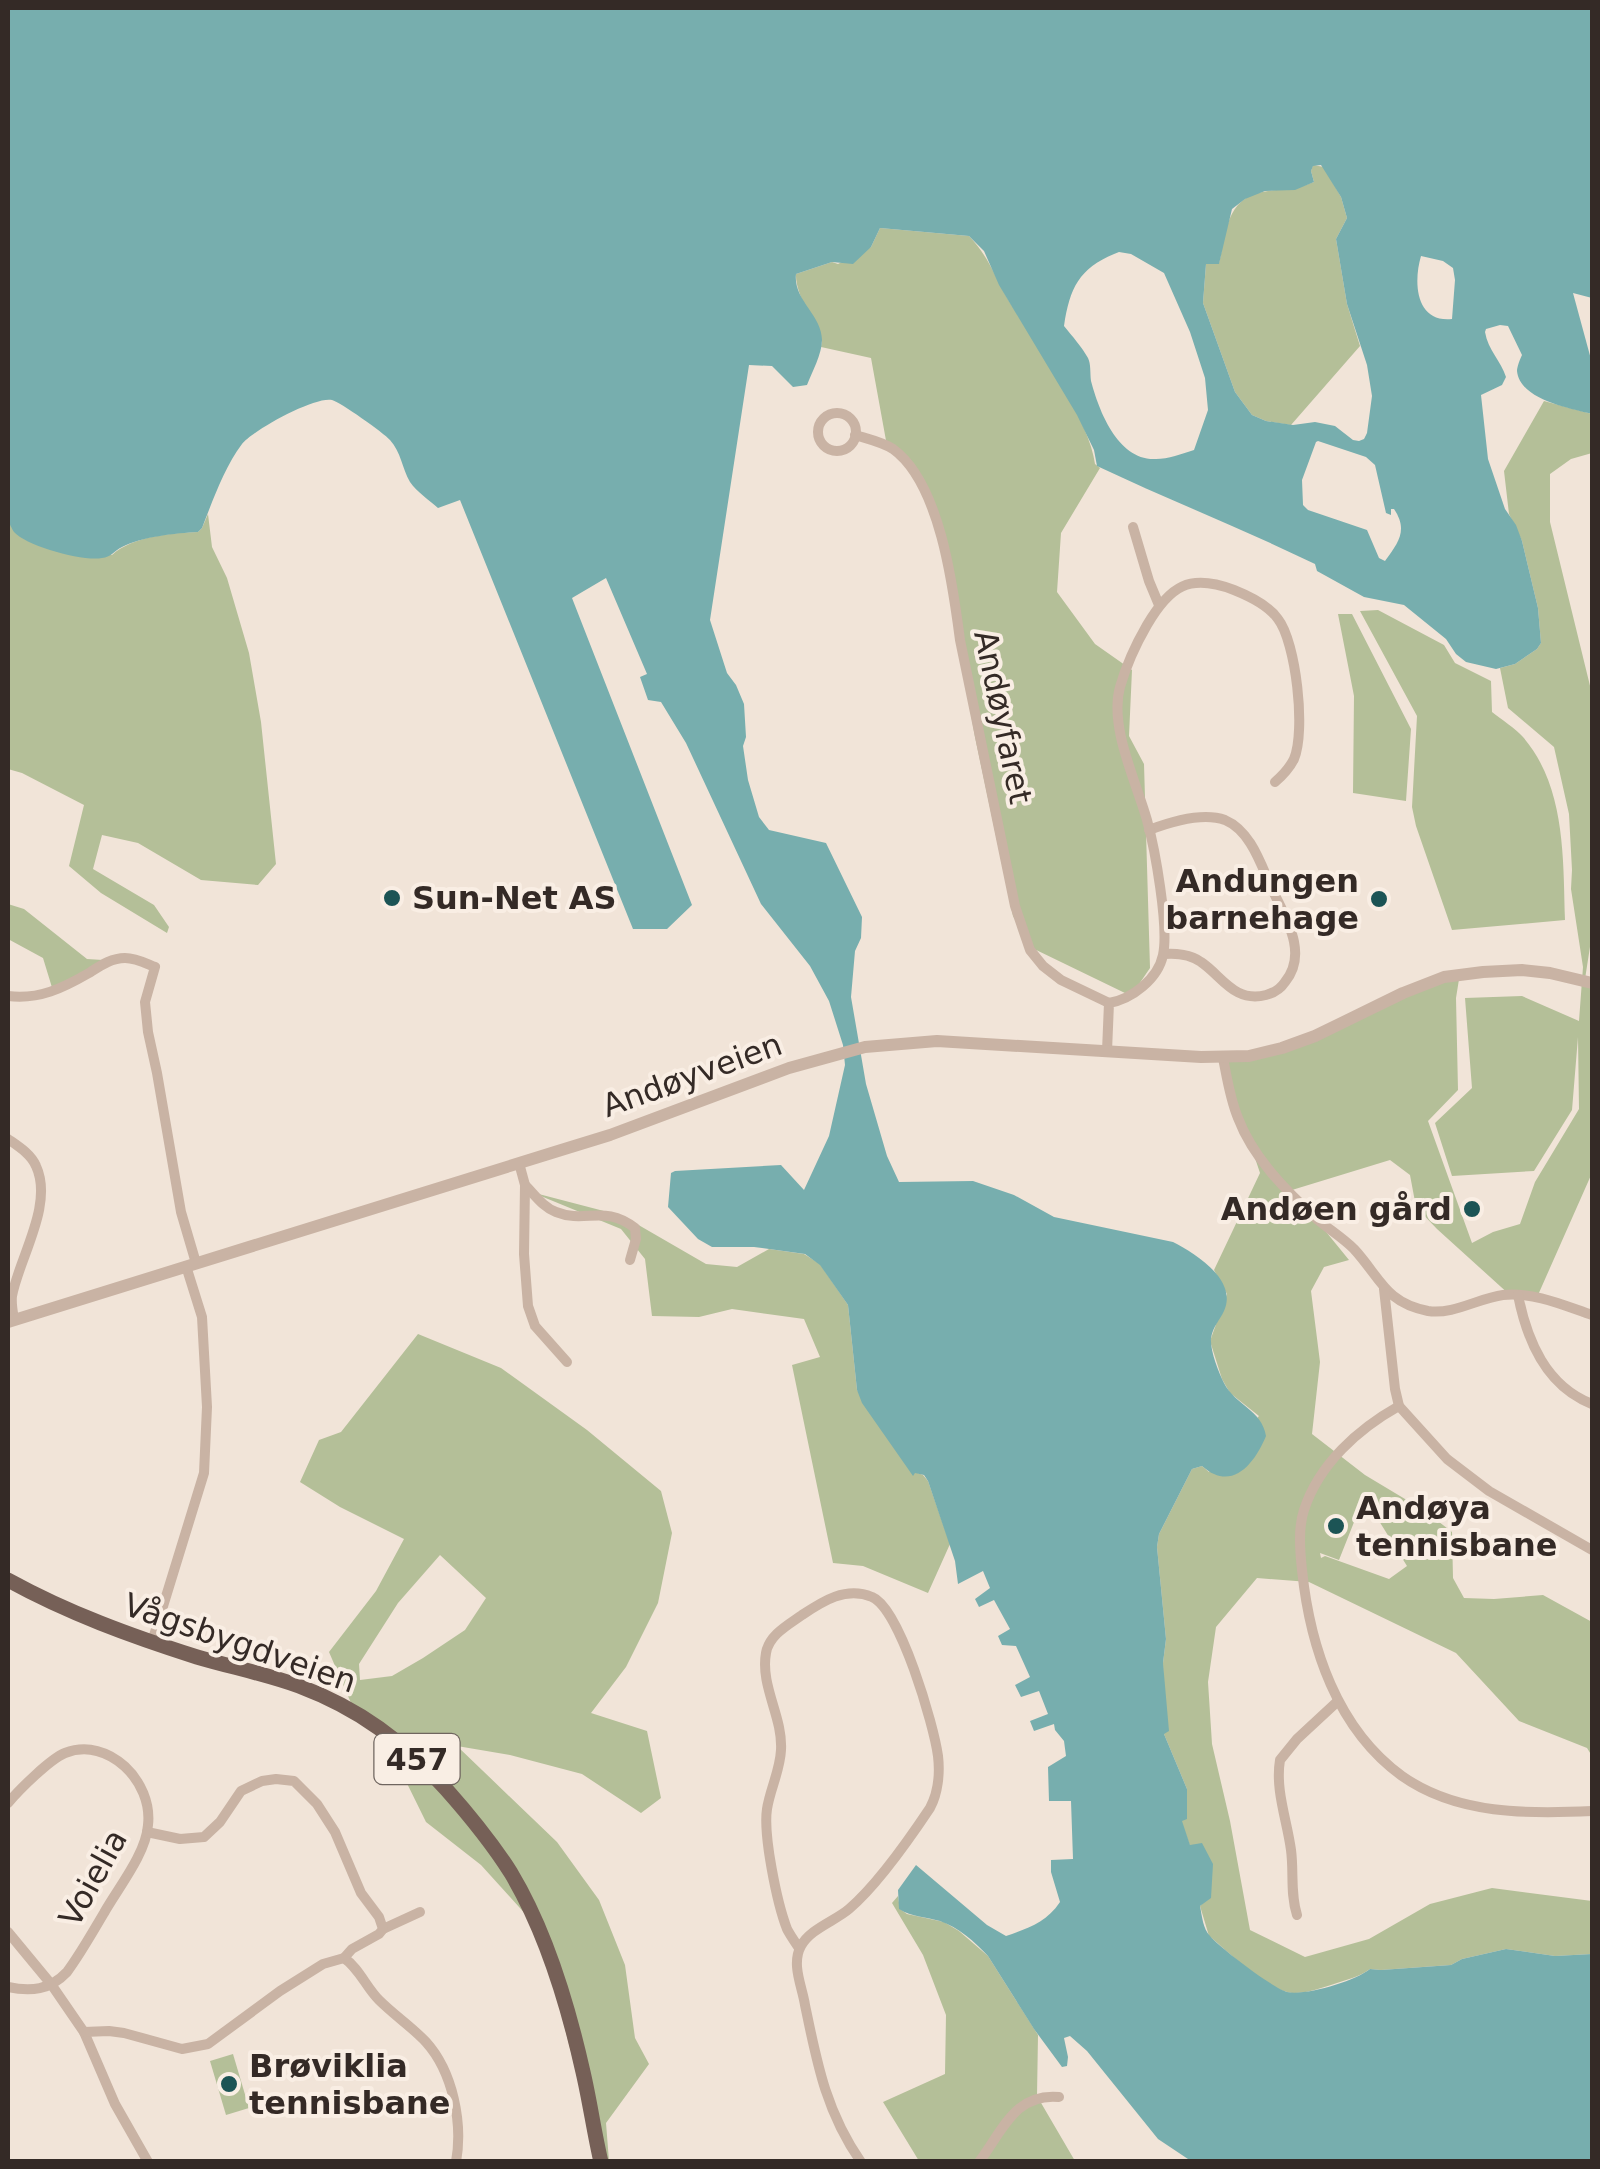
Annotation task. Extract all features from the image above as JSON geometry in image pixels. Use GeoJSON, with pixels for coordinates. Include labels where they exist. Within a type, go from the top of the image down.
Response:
{"type":"FeatureCollection","features":[{"type":"Feature","properties":{"kind":"main road","name":"Vågsbygdveien"},"geometry":{"type":"LineString","coordinates":[[8,1580],[96,1623],[296,1685],[361,1714],[419,1761],[474,1821],[522,1894],[565,2004],[601,2162]]}},
{"type":"Feature","properties":{"kind":"street","name":"Andøyfaret"},"geometry":{"type":"LineString","coordinates":[[855,436],[893,450],[916,474],[931,504],[954,596],[1015,906],[1030,950],[1061,980],[1109,1003]]}},
{"type":"Feature","properties":{"kind":"street"},"geometry":{"type":"LineString","coordinates":[[1133,527],[1159,605]]}},
{"type":"Feature","properties":{"kind":"street"},"geometry":{"type":"LineString","coordinates":[[1107,1051],[1109,1003],[1139,990],[1164,954],[1162,904],[1149,830],[1119,723],[1118,698],[1137,644],[1159,605],[1178,588],[1206,583],[1237,592],[1282,622],[1291,650],[1300,739],[1293,762],[1275,782]]}},
{"type":"Feature","properties":{"kind":"street"},"geometry":{"type":"LineString","coordinates":[[1149,830],[1174,822],[1215,818],[1240,830],[1255,852],[1289,926],[1295,960],[1286,982],[1276,991],[1254,996],[1230,988],[1192,957],[1164,954]]}},
{"type":"Feature","properties":{"kind":"street"},"geometry":{"type":"LineString","coordinates":[[8,996],[35,998],[50,993],[120,958],[155,967],[145,1002],[146,1015],[202,1317],[207,1407],[204,1473],[152,1642]]}},
{"type":"Feature","properties":{"kind":"street","name":"Andøyveien"},"geometry":{"type":"LineString","coordinates":[[11,1321],[610,1134],[789,1068],[865,1048],[938,1041],[1223,1058],[1249,1056],[1315,1036],[1403,993],[1444,978],[1522,970],[1592,983]]}},
{"type":"Feature","properties":{"kind":"street"},"geometry":{"type":"LineString","coordinates":[[1223,1058],[1236,1114],[1255,1150],[1289,1192],[1358,1254],[1384,1290],[1416,1307],[1440,1312],[1492,1297],[1518,1295],[1544,1298],[1592,1315]]}},
{"type":"Feature","properties":{"kind":"street"},"geometry":{"type":"LineString","coordinates":[[8,1139],[28,1153],[40,1180],[38,1214],[12,1296],[11,1321]]}},
{"type":"Feature","properties":{"kind":"street"},"geometry":{"type":"LineString","coordinates":[[519,1163],[525,1186],[528,1306],[535,1326],[567,1362]]}},
{"type":"Feature","properties":{"kind":"street"},"geometry":{"type":"LineString","coordinates":[[525,1186],[554,1212],[582,1217],[603,1214],[625,1220],[635,1228],[630,1260]]}},
{"type":"Feature","properties":{"kind":"street"},"geometry":{"type":"LineString","coordinates":[[1384,1290],[1400,1406],[1448,1459],[1488,1491],[1592,1550]]}},
{"type":"Feature","properties":{"kind":"street"},"geometry":{"type":"LineString","coordinates":[[1518,1295],[1526,1327],[1544,1367],[1567,1392],[1592,1404]]}},
{"type":"Feature","properties":{"kind":"street"},"geometry":{"type":"LineString","coordinates":[[1400,1406],[1371,1424],[1332,1460],[1303,1511],[1305,1594],[1320,1658],[1338,1701],[1380,1756],[1404,1777],[1437,1794],[1469,1806],[1511,1812],[1592,1811]]}},
{"type":"Feature","properties":{"kind":"street"},"geometry":{"type":"LineString","coordinates":[[799,1948],[788,1929],[768,1844],[767,1804],[778,1771],[782,1738],[768,1683],[766,1652],[776,1635],[827,1598],[844,1594],[871,1596],[888,1612],[913,1666],[939,1769],[930,1808],[870,1888],[849,1909],[808,1936],[799,1948],[797,1973],[820,2076],[842,2134],[861,2162]]}},
{"type":"Feature","properties":{"kind":"street"},"geometry":{"type":"LineString","coordinates":[[1297,1915],[1280,1760],[1338,1701]]}},
{"type":"Feature","properties":{"kind":"street","name":"Voielia"},"geometry":{"type":"LineString","coordinates":[[8,1803],[66,1752],[91,1749],[112,1757],[132,1772],[146,1801],[148,1832],[129,1872],[76,1959],[60,1980],[51,1984]]}},
{"type":"Feature","properties":{"kind":"street"},"geometry":{"type":"LineString","coordinates":[[148,1832],[196,1839],[220,1822],[241,1791],[262,1781],[294,1781],[336,1832],[358,1886],[379,1916],[383,1929]]}},
{"type":"Feature","properties":{"kind":"street"},"geometry":{"type":"LineString","coordinates":[[84,2032],[110,2031],[182,2049],[208,2044],[308,1973],[344,1958],[383,1929],[420,1912]]}},
{"type":"Feature","properties":{"kind":"street"},"geometry":{"type":"LineString","coordinates":[[8,1932],[84,2032],[115,2104],[148,2162]]}},
{"type":"Feature","properties":{"kind":"street"},"geometry":{"type":"LineString","coordinates":[[344,1958],[376,1997],[417,2033],[440,2061],[454,2104],[459,2144],[456,2162]]}},
{"type":"Feature","properties":{"kind":"street"},"geometry":{"type":"LineString","coordinates":[[8,1987],[25,1991],[51,1984]]}},
{"type":"Feature","properties":{"kind":"street"},"geometry":{"type":"LineString","coordinates":[[980,2162],[1025,2102],[1059,2097]]}},
{"type":"Feature","properties":{"kind":"green space"},"geometry":{"type":"Polygon","coordinates":[[[1313,165],[1324,167],[1341,197],[1347,218],[1336,239],[1347,304],[1360,346],[1291,425],[1252,415],[1235,392],[1203,303],[1206,264],[1219,263],[1236,207],[1254,194],[1314,182],[1313,165]]]}},
{"type":"Feature","properties":{"kind":"green space"},"geometry":{"type":"Polygon","coordinates":[[[880,228],[969,236],[987,259],[1060,381],[1100,468],[1061,533],[1057,592],[1095,644],[1132,670],[1129,736],[1144,764],[1150,968],[1135,990],[1127,994],[1030,947],[1013,916],[975,737],[941,546],[916,474],[887,446],[871,358],[821,347],[799,290],[796,274],[832,262],[838,264],[871,247],[880,228]]]}},
{"type":"Feature","properties":{"kind":"green space"},"geometry":{"type":"Polygon","coordinates":[[[1544,401],[1592,414],[1592,453],[1571,459],[1550,474],[1550,522],[1592,694],[1592,934],[1585,979],[1592,982],[1592,1173],[1538,1295],[1511,1296],[1437,1229],[1416,1207],[1410,1175],[1390,1160],[1292,1190],[1349,1260],[1324,1267],[1311,1291],[1320,1362],[1312,1434],[1365,1475],[1452,1532],[1453,1578],[1464,1598],[1543,1595],[1592,1622],[1592,1756],[1587,1748],[1519,1721],[1456,1653],[1309,1582],[1257,1578],[1216,1627],[1208,1682],[1212,1744],[1250,1930],[1305,1957],[1369,1939],[1430,1904],[1492,1888],[1592,1901],[1592,1954],[1555,1956],[1506,1949],[1451,1965],[1370,1969],[1325,1987],[1295,1993],[1262,1979],[1209,1936],[1200,1906],[1206,1900],[1202,1844],[1190,1846],[1181,1821],[1187,1789],[1164,1734],[1166,1639],[1159,1534],[1192,1469],[1202,1466],[1209,1472],[1259,1416],[1230,1393],[1210,1341],[1227,1294],[1214,1270],[1260,1173],[1222,1059],[1259,1055],[1460,973],[1456,998],[1458,1090],[1428,1121],[1472,1243],[1520,1224],[1535,1182],[1579,1109],[1578,1037],[1572,1110],[1534,1171],[1452,1176],[1435,1123],[1472,1088],[1465,998],[1522,996],[1579,1021],[1583,967],[1571,889],[1569,814],[1554,747],[1508,708],[1500,668],[1515,664],[1541,643],[1538,608],[1522,541],[1509,514],[1504,471],[1544,401]],[[1362,1502],[1339,1560],[1320,1553],[1321,1558],[1325,1556],[1389,1579],[1407,1566],[1371,1508],[1362,1502]]]}},
{"type":"Feature","properties":{"kind":"green space"},"geometry":{"type":"Polygon","coordinates":[[[208,514],[212,547],[227,578],[249,653],[261,722],[276,864],[258,885],[201,880],[138,843],[102,835],[93,869],[154,905],[169,927],[167,933],[101,893],[69,866],[84,805],[8,769],[8,519],[112,555],[141,540],[198,532],[208,514]]]}},
{"type":"Feature","properties":{"kind":"green space"},"geometry":{"type":"Polygon","coordinates":[[[1378,610],[1444,645],[1455,663],[1491,681],[1492,712],[1520,734],[1537,757],[1555,801],[1559,824],[1565,920],[1452,930],[1412,807],[1417,716],[1360,611],[1378,610]]]}},
{"type":"Feature","properties":{"kind":"green space"},"geometry":{"type":"Polygon","coordinates":[[[1338,614],[1352,614],[1411,729],[1406,801],[1353,793],[1354,696],[1338,614]]]}},
{"type":"Feature","properties":{"kind":"green space"},"geometry":{"type":"Polygon","coordinates":[[[8,904],[24,909],[87,959],[119,961],[54,994],[43,958],[8,939],[8,904]]]}},
{"type":"Feature","properties":{"kind":"green space"},"geometry":{"type":"Polygon","coordinates":[[[531,1192],[623,1216],[706,1264],[737,1267],[769,1249],[804,1254],[820,1264],[848,1305],[857,1390],[915,1472],[928,1481],[950,1544],[928,1593],[863,1566],[833,1563],[792,1365],[820,1357],[804,1319],[732,1309],[699,1317],[652,1316],[645,1259],[621,1229],[531,1192]]]}},
{"type":"Feature","properties":{"kind":"green space"},"geometry":{"type":"Polygon","coordinates":[[[418,1334],[501,1368],[587,1430],[661,1491],[672,1533],[658,1603],[626,1667],[591,1713],[647,1731],[661,1798],[641,1813],[582,1774],[457,1746],[557,1842],[599,1900],[625,1965],[635,2038],[649,2064],[606,2123],[609,2161],[595,2161],[554,1985],[528,1917],[481,1865],[426,1822],[395,1759],[351,1703],[329,1652],[376,1591],[404,1539],[300,1482],[319,1440],[341,1432],[418,1334]],[[440,1555],[398,1603],[359,1664],[360,1680],[392,1676],[423,1658],[465,1630],[486,1598],[440,1555]]]}},
{"type":"Feature","properties":{"kind":"green space"},"geometry":{"type":"Polygon","coordinates":[[[898,1896],[900,1909],[907,1914],[944,1922],[988,1956],[1038,2035],[1037,2096],[1075,2161],[919,2161],[883,2102],[945,2074],[946,2015],[923,1955],[892,1903],[898,1896]]]}},
{"type":"Feature","properties":{"kind":"green space","name":"Brøviklia tennisbane"},"geometry":{"type":"Polygon","coordinates":[[[233,2054],[249,2108],[226,2115],[210,2061],[233,2054]]]}},
{"type":"Feature","properties":{"kind":"water"},"geometry":{"type":"Polygon","coordinates":[[[8,8],[1592,8],[1592,298],[1573,293],[1592,363],[1592,414],[1536,396],[1520,381],[1517,371],[1522,355],[1508,326],[1485,332],[1506,377],[1502,385],[1481,395],[1488,459],[1505,509],[1522,541],[1538,608],[1541,643],[1537,649],[1515,664],[1496,669],[1466,662],[1446,639],[1404,605],[1364,597],[1317,571],[1315,564],[1097,466],[1094,450],[1077,415],[999,285],[984,251],[969,236],[880,228],[871,247],[853,264],[832,262],[796,274],[799,292],[818,323],[822,340],[807,385],[793,387],[772,366],[749,365],[710,620],[727,673],[744,704],[743,746],[759,817],[769,830],[826,843],[862,917],[851,997],[866,1084],[887,1156],[899,1182],[973,1181],[1014,1195],[1054,1217],[1173,1242],[1212,1269],[1225,1289],[1224,1311],[1211,1338],[1213,1354],[1229,1391],[1259,1420],[1266,1436],[1256,1456],[1233,1475],[1213,1474],[1202,1466],[1192,1469],[1159,1534],[1157,1547],[1166,1639],[1163,1663],[1169,1731],[1164,1734],[1187,1789],[1187,1819],[1182,1821],[1190,1845],[1202,1843],[1213,1864],[1211,1898],[1200,1906],[1208,1933],[1259,1976],[1295,1993],[1330,1986],[1370,1969],[1451,1965],[1506,1949],[1555,1956],[1592,1954],[1592,2161],[1191,2161],[1158,2139],[1087,2051],[1070,2036],[1064,2038],[1068,2057],[1067,2066],[1062,2067],[988,1956],[972,1940],[940,1921],[899,1909],[898,1890],[916,1865],[987,1925],[1006,1936],[1036,1924],[1055,1909],[1060,1902],[1051,1860],[1073,1859],[1071,1801],[1049,1801],[1048,1767],[1066,1756],[1064,1741],[1054,1724],[1034,1731],[1030,1721],[1048,1714],[1039,1691],[1021,1697],[1015,1685],[1030,1677],[1016,1646],[1002,1645],[998,1636],[1010,1629],[994,1600],[979,1607],[975,1599],[990,1588],[983,1571],[958,1584],[955,1561],[928,1481],[924,1475],[913,1476],[862,1403],[857,1390],[848,1305],[820,1265],[805,1254],[754,1247],[712,1247],[698,1239],[668,1207],[671,1173],[675,1171],[781,1165],[804,1190],[829,1136],[845,1065],[829,1001],[810,966],[761,904],[686,743],[661,702],[648,700],[640,677],[647,674],[606,578],[572,598],[692,905],[667,929],[633,929],[460,500],[438,508],[410,482],[390,440],[344,406],[332,400],[312,403],[248,438],[230,463],[198,532],[139,541],[94,559],[30,543],[14,532],[8,519],[8,8]],[[1321,165],[1313,166],[1314,182],[1295,190],[1265,191],[1232,209],[1219,264],[1206,264],[1203,303],[1235,392],[1252,415],[1293,425],[1315,422],[1335,426],[1359,441],[1367,433],[1372,396],[1367,365],[1347,304],[1336,239],[1347,218],[1341,197],[1321,165]],[[1119,252],[1079,280],[1064,326],[1088,358],[1099,406],[1112,432],[1131,452],[1156,459],[1194,450],[1208,410],[1205,378],[1164,273],[1131,254],[1119,252]],[[1421,256],[1417,278],[1424,308],[1440,319],[1452,319],[1453,268],[1443,261],[1421,256]],[[1316,442],[1302,480],[1303,505],[1367,530],[1379,558],[1385,561],[1401,530],[1394,509],[1391,515],[1386,513],[1375,465],[1366,457],[1316,442]]]}},
{"type":"Feature","properties":{"kind":"place","name":"Sun-Net AS"},"geometry":{"type":"Point","coordinates":[392,898]}},
{"type":"Feature","properties":{"kind":"place","name":"Andungen barnehage"},"geometry":{"type":"Point","coordinates":[1379,899]}},
{"type":"Feature","properties":{"kind":"place","name":"Andøen gård"},"geometry":{"type":"Point","coordinates":[1472,1209]}},
{"type":"Feature","properties":{"kind":"place","name":"Andøya tennisbane"},"geometry":{"type":"Point","coordinates":[1336,1526]}},
{"type":"Feature","properties":{"kind":"place","name":"Brøviklia tennisbane"},"geometry":{"type":"Point","coordinates":[229,2084]}}]}
